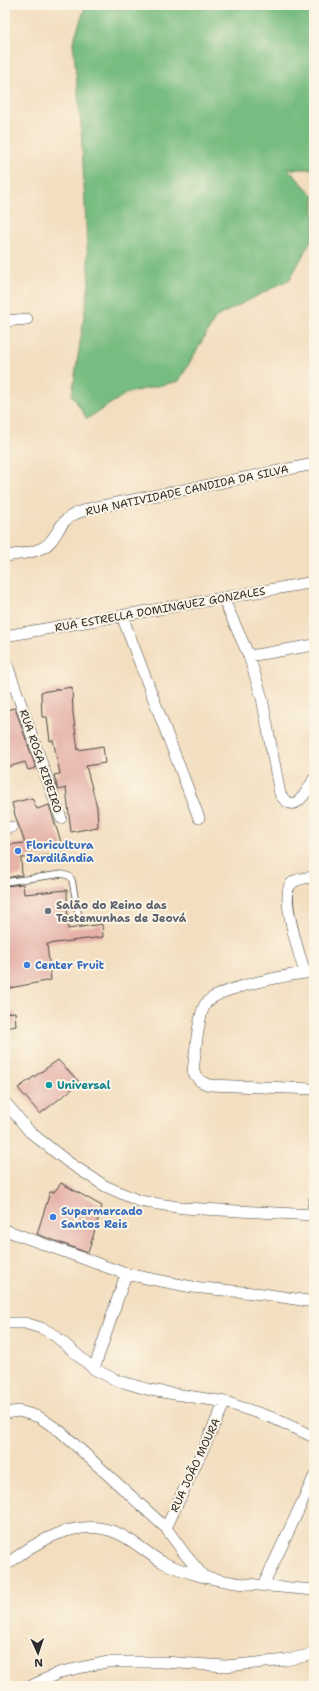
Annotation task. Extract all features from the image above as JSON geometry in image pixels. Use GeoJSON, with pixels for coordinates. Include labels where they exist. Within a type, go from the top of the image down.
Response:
{"type":"FeatureCollection","features":[{"type":"Feature","properties":{"kind":"street"},"geometry":{"type":"LineString","coordinates":[[5,321],[27,319]]}},
{"type":"Feature","properties":{"kind":"street","name":"RUA NATIVIDADE CANDIDA DA SILVA"},"geometry":{"type":"LineString","coordinates":[[5,556],[43,548],[55,537],[66,520],[78,512],[314,464]]}},
{"type":"Feature","properties":{"kind":"street","name":"RUA ESTRELLA DOMINGUEZ GONZALES"},"geometry":{"type":"LineString","coordinates":[[5,636],[314,582]]}},
{"type":"Feature","properties":{"kind":"street"},"geometry":{"type":"LineString","coordinates":[[223,598],[249,656],[262,698],[280,794],[284,800],[289,802],[297,802],[302,800],[314,779]]}},
{"type":"Feature","properties":{"kind":"street"},"geometry":{"type":"LineString","coordinates":[[122,616],[199,818]]}},
{"type":"Feature","properties":{"kind":"street"},"geometry":{"type":"LineString","coordinates":[[249,656],[314,645]]}},
{"type":"Feature","properties":{"kind":"street","name":"RUA ROSA RIBEIRO"},"geometry":{"type":"LineString","coordinates":[[5,659],[9,682],[61,818]]}},
{"type":"Feature","properties":{"kind":"street"},"geometry":{"type":"LineString","coordinates":[[314,877],[298,879],[290,885],[287,893],[289,909],[309,972],[252,984],[216,994],[206,1003],[201,1015],[193,1072],[200,1081],[210,1085],[314,1090]]}},
{"type":"Feature","properties":{"kind":"street"},"geometry":{"type":"LineString","coordinates":[[5,1102],[30,1132],[68,1162],[105,1186],[139,1201],[184,1208],[313,1215],[314,1201]]}},
{"type":"Feature","properties":{"kind":"street"},"geometry":{"type":"LineString","coordinates":[[5,1230],[126,1274],[192,1287],[263,1294],[314,1302]]}},
{"type":"Feature","properties":{"kind":"street"},"geometry":{"type":"LineString","coordinates":[[94,1369],[126,1274]]}},
{"type":"Feature","properties":{"kind":"street"},"geometry":{"type":"LineString","coordinates":[[5,1323],[25,1323],[42,1328],[53,1334],[94,1369],[116,1380],[150,1390],[225,1402],[273,1418],[314,1437]]}},
{"type":"Feature","properties":{"kind":"street","name":"RUA JOÃO MOURA"},"geometry":{"type":"LineString","coordinates":[[166,1528],[225,1402]]}},
{"type":"Feature","properties":{"kind":"street"},"geometry":{"type":"LineString","coordinates":[[5,1413],[19,1411],[39,1417],[60,1431],[166,1528],[204,1577]]}},
{"type":"Feature","properties":{"kind":"street"},"geometry":{"type":"LineString","coordinates":[[262,1586],[314,1477]]}},
{"type":"Feature","properties":{"kind":"street"},"geometry":{"type":"LineString","coordinates":[[5,1566],[16,1557],[51,1537],[72,1529],[95,1528],[117,1533],[164,1563],[204,1577],[236,1583],[314,1590]]}},
{"type":"Feature","properties":{"kind":"street"},"geometry":{"type":"LineString","coordinates":[[31,1686],[61,1672],[107,1662],[163,1662],[226,1666],[286,1660],[314,1654]]}},
{"type":"Feature","properties":{"kind":"lane"},"geometry":{"type":"LineString","coordinates":[[5,882],[62,874],[69,876],[72,880],[80,922]]}},
{"type":"Feature","properties":{"kind":"green space"},"geometry":{"type":"Polygon","coordinates":[[[86,5],[314,5],[314,169],[288,169],[314,196],[314,235],[290,279],[216,317],[179,381],[127,393],[87,419],[72,395],[89,284],[81,127],[73,42],[86,5]]]}},
{"type":"Feature","properties":{"kind":"building"},"geometry":{"type":"Polygon","coordinates":[[[72,687],[73,713],[78,750],[103,746],[105,763],[86,766],[97,807],[98,827],[71,832],[66,788],[58,790],[54,775],[60,774],[53,740],[50,741],[47,717],[42,717],[41,692],[72,687]]]}},
{"type":"Feature","properties":{"kind":"building"},"geometry":{"type":"Polygon","coordinates":[[[15,708],[36,768],[28,770],[25,762],[5,768],[5,710],[15,708]]]}},
{"type":"Feature","properties":{"kind":"building"},"geometry":{"type":"Polygon","coordinates":[[[32,798],[37,809],[49,805],[64,851],[51,855],[21,858],[22,875],[5,878],[5,845],[25,843],[12,803],[32,798]]]}},
{"type":"Feature","properties":{"kind":"building"},"geometry":{"type":"Polygon","coordinates":[[[23,884],[24,894],[67,890],[68,929],[102,924],[103,937],[47,944],[51,980],[5,989],[5,886],[23,884]]]}},
{"type":"Feature","properties":{"kind":"building"},"geometry":{"type":"Polygon","coordinates":[[[15,1012],[16,1026],[5,1028],[5,1013],[15,1012]]]}},
{"type":"Feature","properties":{"kind":"building","name":"Universal"},"geometry":{"type":"Polygon","coordinates":[[[58,1060],[80,1083],[40,1114],[18,1088],[58,1060]]]}},
{"type":"Feature","properties":{"kind":"building"},"geometry":{"type":"Polygon","coordinates":[[[61,1183],[102,1206],[88,1253],[37,1234],[50,1192],[54,1192],[61,1183]]]}},
{"type":"Feature","properties":{"kind":"place","name":"Floricultura Jardilândia"},"geometry":{"type":"Point","coordinates":[18,851]}},
{"type":"Feature","properties":{"kind":"place","name":"Salão do Reino das Testemunhas de Jeová"},"geometry":{"type":"Point","coordinates":[48,911]}},
{"type":"Feature","properties":{"kind":"place","name":"Center Fruit"},"geometry":{"type":"Point","coordinates":[27,965]}},
{"type":"Feature","properties":{"kind":"place","name":"Universal"},"geometry":{"type":"Point","coordinates":[49,1085]}},
{"type":"Feature","properties":{"kind":"place","name":"Supermercado Santos Reis"},"geometry":{"type":"Point","coordinates":[53,1217]}}]}
